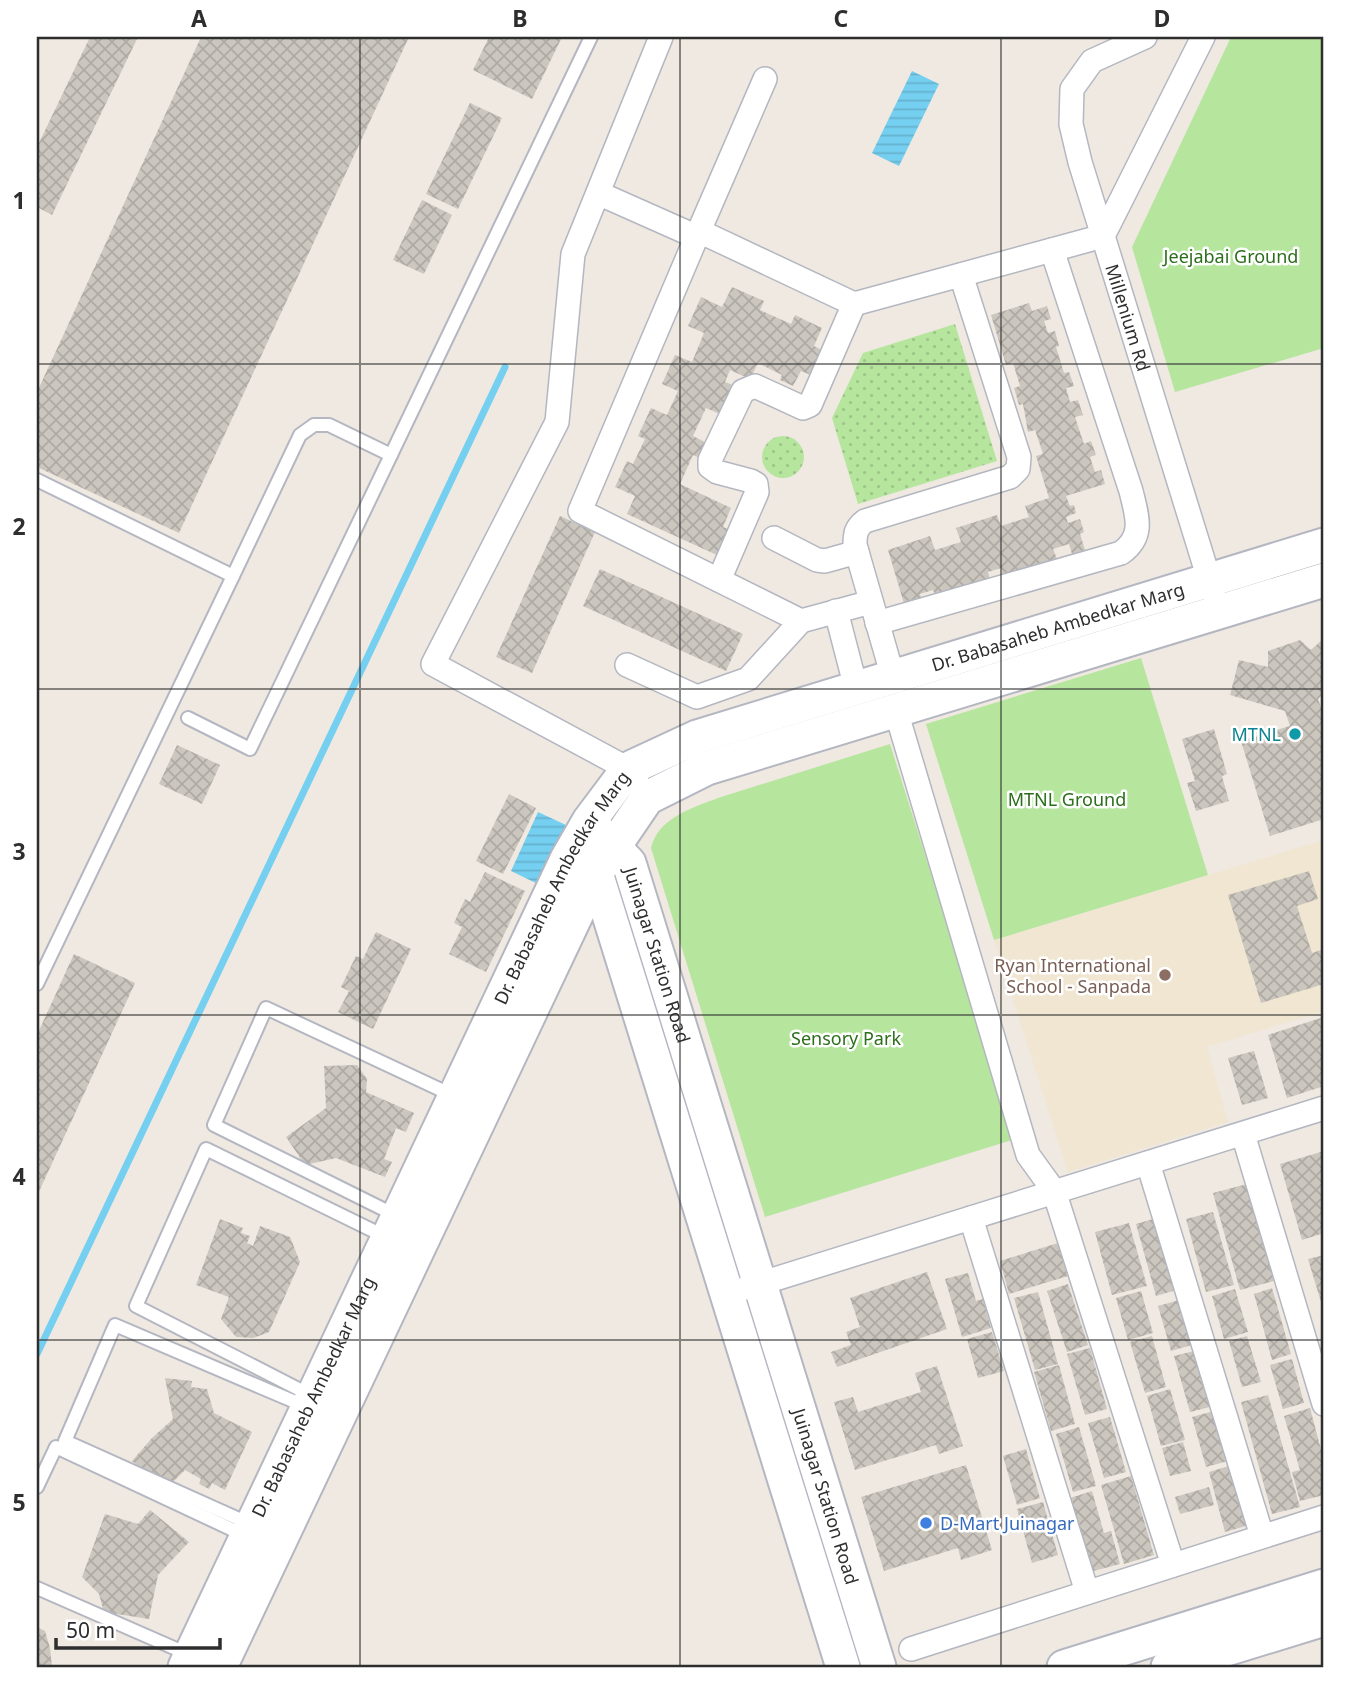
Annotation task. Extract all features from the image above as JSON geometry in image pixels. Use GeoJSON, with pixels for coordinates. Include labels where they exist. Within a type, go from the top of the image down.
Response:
{"type":"FeatureCollection","features":[{"type":"Feature","properties":{"kind":"main road","name":"Dr. Babasaheb Ambedkar Marg"},"geometry":{"type":"LineString","coordinates":[[198,1663],[249,1531],[567,859],[589,821],[628,769],[697,737],[1324,545]]}},
{"type":"Feature","properties":{"kind":"main road","name":"Dr. Babasaheb Ambedkar Marg"},"geometry":{"type":"LineString","coordinates":[[198,1663],[369,1352],[605,860],[648,799],[707,768],[1324,580]]}},
{"type":"Feature","properties":{"kind":"main road","name":"Juinagar Station Road"},"geometry":{"type":"LineString","coordinates":[[589,821],[605,860],[727,1294],[843,1667]]}},
{"type":"Feature","properties":{"kind":"main road","name":"Juinagar Station Road"},"geometry":{"type":"LineString","coordinates":[[605,860],[629,863],[879,1667]]}},
{"type":"Feature","properties":{"kind":"main road"},"geometry":{"type":"LineString","coordinates":[[340,1338],[369,1352]]}},
{"type":"Feature","properties":{"kind":"main road"},"geometry":{"type":"LineString","coordinates":[[1064,1667],[1324,1586]]}},
{"type":"Feature","properties":{"kind":"main road"},"geometry":{"type":"LineString","coordinates":[[1168,1667],[1324,1619]]}},
{"type":"Feature","properties":{"kind":"street"},"geometry":{"type":"LineString","coordinates":[[648,799],[628,769],[433,664],[557,422],[573,254],[661,37]]}},
{"type":"Feature","properties":{"kind":"street","name":"Millenium Rd"},"geometry":{"type":"LineString","coordinates":[[1145,37],[1092,61],[1072,89],[1071,124],[1080,162],[1219,612]]}},
{"type":"Feature","properties":{"kind":"street"},"geometry":{"type":"LineString","coordinates":[[598,193],[698,234],[854,304],[1103,236],[1203,37]]}},
{"type":"Feature","properties":{"kind":"street"},"geometry":{"type":"LineString","coordinates":[[765,79],[580,511],[801,621]]}},
{"type":"Feature","properties":{"kind":"street"},"geometry":{"type":"LineString","coordinates":[[627,665],[697,697],[748,680],[801,621],[836,611],[874,612],[1121,553],[1131,546],[1137,535],[1137,516],[1131,491],[1052,250]]}},
{"type":"Feature","properties":{"kind":"street"},"geometry":{"type":"LineString","coordinates":[[893,677],[857,552],[855,533],[858,527],[865,521],[1010,477],[1018,469],[1019,457],[961,275]]}},
{"type":"Feature","properties":{"kind":"street"},"geometry":{"type":"LineString","coordinates":[[719,580],[757,492],[757,486],[751,481],[717,472],[710,467],[710,460],[743,391],[755,386],[803,408],[810,405],[854,304]]}},
{"type":"Feature","properties":{"kind":"street"},"geometry":{"type":"LineString","coordinates":[[774,537],[817,560],[825,561],[857,552]]}},
{"type":"Feature","properties":{"kind":"street"},"geometry":{"type":"LineString","coordinates":[[836,611],[856,688]]}},
{"type":"Feature","properties":{"kind":"street"},"geometry":{"type":"LineString","coordinates":[[896,711],[1028,1155],[1054,1191],[1173,1564]]}},
{"type":"Feature","properties":{"kind":"street"},"geometry":{"type":"LineString","coordinates":[[727,1294],[1324,1108]]}},
{"type":"Feature","properties":{"kind":"street"},"geometry":{"type":"LineString","coordinates":[[1243,1133],[1324,1404]]}},
{"type":"Feature","properties":{"kind":"street"},"geometry":{"type":"LineString","coordinates":[[1148,1163],[1262,1536]]}},
{"type":"Feature","properties":{"kind":"street"},"geometry":{"type":"LineString","coordinates":[[971,1219],[1087,1592]]}},
{"type":"Feature","properties":{"kind":"street"},"geometry":{"type":"LineString","coordinates":[[911,1649],[1324,1517]]}},
{"type":"Feature","properties":{"kind":"lane"},"geometry":{"type":"LineString","coordinates":[[188,718],[250,749],[591,37]]}},
{"type":"Feature","properties":{"kind":"lane"},"geometry":{"type":"LineString","coordinates":[[37,984],[300,435],[314,425],[329,425],[391,455]]}},
{"type":"Feature","properties":{"kind":"lane"},"geometry":{"type":"LineString","coordinates":[[37,480],[233,576]]}},
{"type":"Feature","properties":{"kind":"lane"},"geometry":{"type":"LineString","coordinates":[[392,1226],[214,1125],[266,1008],[454,1096]]}},
{"type":"Feature","properties":{"kind":"lane"},"geometry":{"type":"LineString","coordinates":[[310,1402],[136,1306],[206,1149],[392,1226]]}},
{"type":"Feature","properties":{"kind":"lane"},"geometry":{"type":"LineString","coordinates":[[249,1531],[65,1441],[114,1325],[310,1402]]}},
{"type":"Feature","properties":{"kind":"lane"},"geometry":{"type":"LineString","coordinates":[[37,1487],[55,1447],[249,1531]]}},
{"type":"Feature","properties":{"kind":"lane"},"geometry":{"type":"LineString","coordinates":[[37,1588],[198,1663]]}},
{"type":"Feature","properties":{"kind":"shaded area","name":"Ryan International School - Sanpada"},"geometry":{"type":"Polygon","coordinates":[[[1324,840],[1324,1011],[1207,1047],[1228,1122],[1068,1172],[994,940],[1324,840]]]}},
{"type":"Feature","properties":{"kind":"green space","name":"Jeejabai Ground"},"geometry":{"type":"Polygon","coordinates":[[[1231,37],[1324,37],[1324,348],[1175,392],[1132,247],[1231,37]]]}},
{"type":"Feature","properties":{"kind":"green space"},"geometry":{"type":"Polygon","coordinates":[[[955,324],[997,461],[858,504],[832,418],[863,353],[955,324]]]}},
{"type":"Feature","properties":{"kind":"green space"},"geometry":{"type":"Polygon","coordinates":[[[783,436],[798,442],[804,457],[798,472],[783,478],[768,472],[762,457],[768,442],[783,436]]]}},
{"type":"Feature","properties":{"kind":"green space","name":"MTNL Ground"},"geometry":{"type":"Polygon","coordinates":[[[1141,658],[1208,875],[994,940],[926,724],[1141,658]]]}},
{"type":"Feature","properties":{"kind":"green space","name":"Sensory Park"},"geometry":{"type":"Polygon","coordinates":[[[890,744],[1015,1139],[765,1217],[651,848],[661,829],[687,810],[890,744]]]}},
{"type":"Feature","properties":{"kind":"water"},"geometry":{"type":"Polygon","coordinates":[[[912,71],[939,84],[899,166],[872,153],[912,71]]]}},
{"type":"Feature","properties":{"kind":"water"},"geometry":{"type":"Polygon","coordinates":[[[538,812],[566,825],[538,884],[511,871],[538,812]]]}},
{"type":"Feature","properties":{"kind":"building"},"geometry":{"type":"Polygon","coordinates":[[[90,37],[138,37],[52,215],[37,207],[37,147],[90,37]]]}},
{"type":"Feature","properties":{"kind":"building"},"geometry":{"type":"Polygon","coordinates":[[[201,37],[409,37],[179,533],[37,467],[37,392],[201,37]]]}},
{"type":"Feature","properties":{"kind":"building"},"geometry":{"type":"Polygon","coordinates":[[[489,37],[562,37],[532,99],[473,70],[489,37]]]}},
{"type":"Feature","properties":{"kind":"building"},"geometry":{"type":"Polygon","coordinates":[[[470,103],[502,118],[458,209],[426,194],[470,103]]]}},
{"type":"Feature","properties":{"kind":"building"},"geometry":{"type":"Polygon","coordinates":[[[422,200],[452,215],[424,274],[393,260],[422,200]]]}},
{"type":"Feature","properties":{"kind":"building"},"geometry":{"type":"Polygon","coordinates":[[[732,287],[764,301],[760,310],[791,324],[795,315],[822,328],[814,346],[822,350],[811,375],[801,371],[793,386],[780,380],[782,375],[758,363],[750,379],[730,370],[725,382],[733,385],[720,414],[706,408],[693,436],[707,443],[700,458],[693,455],[680,484],[731,508],[723,527],[731,530],[719,556],[627,514],[635,496],[615,487],[627,461],[633,464],[645,439],[638,436],[651,408],[667,415],[678,391],[662,384],[675,355],[692,362],[704,333],[688,326],[701,297],[722,307],[732,287]]]}},
{"type":"Feature","properties":{"kind":"building"},"geometry":{"type":"Polygon","coordinates":[[[1029,303],[1032,311],[1047,306],[1051,319],[1044,321],[1048,333],[1055,331],[1059,346],[1056,347],[1064,373],[1069,372],[1074,386],[1066,388],[1070,402],[1078,400],[1083,415],[1075,417],[1084,444],[1091,441],[1096,455],[1090,457],[1095,472],[1101,470],[1105,484],[1066,496],[1070,506],[1074,505],[1076,513],[1066,517],[1068,523],[1080,519],[1084,532],[1080,534],[1085,550],[1072,554],[1069,544],[1053,549],[1057,559],[1003,576],[1001,568],[988,572],[990,580],[936,597],[933,590],[920,594],[922,601],[905,607],[888,550],[930,536],[935,550],[961,542],[956,528],[997,515],[1001,526],[1029,517],[1025,506],[1049,498],[1036,456],[1043,454],[1035,430],[1028,432],[1023,404],[1019,405],[1014,388],[1020,386],[1013,363],[1006,365],[991,315],[1029,303]]]}},
{"type":"Feature","properties":{"kind":"building"},"geometry":{"type":"Polygon","coordinates":[[[560,516],[595,532],[532,673],[496,657],[560,516]]]}},
{"type":"Feature","properties":{"kind":"building"},"geometry":{"type":"Polygon","coordinates":[[[600,569],[743,634],[726,671],[583,606],[600,569]]]}},
{"type":"Feature","properties":{"kind":"building","name":"MTNL"},"geometry":{"type":"Polygon","coordinates":[[[1324,638],[1324,693],[1318,699],[1324,716],[1324,819],[1270,836],[1241,741],[1290,726],[1285,711],[1230,695],[1239,660],[1268,667],[1268,651],[1300,640],[1311,650],[1324,638]]]}},
{"type":"Feature","properties":{"kind":"building"},"geometry":{"type":"Polygon","coordinates":[[[1214,729],[1227,774],[1222,776],[1229,801],[1196,811],[1187,783],[1195,781],[1182,739],[1214,729]]]}},
{"type":"Feature","properties":{"kind":"building"},"geometry":{"type":"Polygon","coordinates":[[[177,745],[220,765],[202,804],[159,784],[177,745]]]}},
{"type":"Feature","properties":{"kind":"building"},"geometry":{"type":"Polygon","coordinates":[[[509,794],[536,808],[503,874],[476,861],[509,794]]]}},
{"type":"Feature","properties":{"kind":"building"},"geometry":{"type":"Polygon","coordinates":[[[1309,871],[1318,899],[1297,906],[1312,953],[1324,949],[1324,984],[1261,1003],[1228,895],[1309,871]]]}},
{"type":"Feature","properties":{"kind":"building"},"geometry":{"type":"Polygon","coordinates":[[[485,872],[525,891],[486,972],[449,954],[462,927],[454,923],[465,899],[470,902],[485,872]]]}},
{"type":"Feature","properties":{"kind":"building"},"geometry":{"type":"Polygon","coordinates":[[[376,932],[411,949],[373,1029],[338,1012],[349,991],[341,987],[356,956],[363,959],[376,932]]]}},
{"type":"Feature","properties":{"kind":"building"},"geometry":{"type":"Polygon","coordinates":[[[74,954],[135,983],[37,1196],[37,1035],[74,954]]]}},
{"type":"Feature","properties":{"kind":"building"},"geometry":{"type":"Polygon","coordinates":[[[1324,1017],[1324,1086],[1287,1098],[1268,1035],[1324,1017]]]}},
{"type":"Feature","properties":{"kind":"building"},"geometry":{"type":"Polygon","coordinates":[[[1254,1051],[1268,1098],[1242,1105],[1228,1058],[1254,1051]]]}},
{"type":"Feature","properties":{"kind":"building"},"geometry":{"type":"Polygon","coordinates":[[[357,1065],[367,1079],[366,1092],[414,1113],[406,1132],[396,1128],[384,1159],[392,1162],[385,1177],[336,1158],[305,1165],[286,1137],[326,1108],[324,1066],[357,1065]]]}},
{"type":"Feature","properties":{"kind":"building"},"geometry":{"type":"Polygon","coordinates":[[[1324,1151],[1324,1233],[1302,1240],[1280,1164],[1324,1151]]]}},
{"type":"Feature","properties":{"kind":"building"},"geometry":{"type":"Polygon","coordinates":[[[1247,1184],[1274,1281],[1240,1290],[1213,1193],[1247,1184]]]}},
{"type":"Feature","properties":{"kind":"building"},"geometry":{"type":"Polygon","coordinates":[[[1213,1212],[1234,1285],[1206,1292],[1186,1219],[1213,1212]]]}},
{"type":"Feature","properties":{"kind":"building"},"geometry":{"type":"Polygon","coordinates":[[[1163,1216],[1183,1288],[1156,1296],[1136,1224],[1163,1216]]]}},
{"type":"Feature","properties":{"kind":"building"},"geometry":{"type":"Polygon","coordinates":[[[220,1219],[243,1228],[241,1233],[250,1236],[247,1243],[253,1246],[260,1226],[290,1237],[300,1262],[269,1332],[253,1338],[236,1337],[221,1319],[229,1297],[196,1285],[220,1219]]]}},
{"type":"Feature","properties":{"kind":"building"},"geometry":{"type":"Polygon","coordinates":[[[1129,1223],[1147,1286],[1112,1295],[1095,1232],[1129,1223]]]}},
{"type":"Feature","properties":{"kind":"building"},"geometry":{"type":"Polygon","coordinates":[[[1058,1243],[1068,1276],[1009,1294],[1000,1261],[1058,1243]]]}},
{"type":"Feature","properties":{"kind":"building"},"geometry":{"type":"Polygon","coordinates":[[[1324,1255],[1324,1312],[1308,1259],[1324,1255]]]}},
{"type":"Feature","properties":{"kind":"building"},"geometry":{"type":"Polygon","coordinates":[[[927,1272],[947,1329],[837,1367],[831,1352],[851,1345],[846,1332],[860,1327],[850,1298],[927,1272]]]}},
{"type":"Feature","properties":{"kind":"building"},"geometry":{"type":"Polygon","coordinates":[[[968,1273],[976,1301],[983,1299],[991,1328],[962,1337],[945,1279],[968,1273]]]}},
{"type":"Feature","properties":{"kind":"building"},"geometry":{"type":"Polygon","coordinates":[[[1068,1284],[1088,1345],[1067,1352],[1047,1291],[1068,1284]]]}},
{"type":"Feature","properties":{"kind":"building"},"geometry":{"type":"Polygon","coordinates":[[[1272,1288],[1291,1354],[1272,1360],[1254,1294],[1272,1288]]]}},
{"type":"Feature","properties":{"kind":"building"},"geometry":{"type":"Polygon","coordinates":[[[1235,1289],[1248,1332],[1224,1339],[1212,1296],[1235,1289]]]}},
{"type":"Feature","properties":{"kind":"building"},"geometry":{"type":"Polygon","coordinates":[[[1141,1291],[1153,1333],[1128,1340],[1116,1298],[1141,1291]]]}},
{"type":"Feature","properties":{"kind":"building"},"geometry":{"type":"Polygon","coordinates":[[[1038,1292],[1058,1364],[1035,1370],[1014,1298],[1038,1292]]]}},
{"type":"Feature","properties":{"kind":"building"},"geometry":{"type":"Polygon","coordinates":[[[1183,1299],[1195,1344],[1171,1351],[1158,1306],[1183,1299]]]}},
{"type":"Feature","properties":{"kind":"building"},"geometry":{"type":"Polygon","coordinates":[[[992,1332],[1004,1371],[978,1378],[967,1339],[992,1332]]]}},
{"type":"Feature","properties":{"kind":"building"},"geometry":{"type":"Polygon","coordinates":[[[1152,1336],[1166,1387],[1145,1393],[1130,1342],[1152,1336]]]}},
{"type":"Feature","properties":{"kind":"building"},"geometry":{"type":"Polygon","coordinates":[[[1247,1336],[1261,1382],[1242,1387],[1229,1341],[1247,1336]]]}},
{"type":"Feature","properties":{"kind":"building"},"geometry":{"type":"Polygon","coordinates":[[[1090,1348],[1107,1409],[1085,1415],[1067,1354],[1090,1348]]]}},
{"type":"Feature","properties":{"kind":"building"},"geometry":{"type":"Polygon","coordinates":[[[1198,1350],[1214,1406],[1190,1412],[1174,1356],[1198,1350]]]}},
{"type":"Feature","properties":{"kind":"building"},"geometry":{"type":"Polygon","coordinates":[[[1292,1359],[1304,1403],[1283,1409],[1270,1365],[1292,1359]]]}},
{"type":"Feature","properties":{"kind":"building"},"geometry":{"type":"Polygon","coordinates":[[[1059,1365],[1075,1424],[1051,1431],[1034,1372],[1059,1365]]]}},
{"type":"Feature","properties":{"kind":"building"},"geometry":{"type":"Polygon","coordinates":[[[937,1366],[963,1446],[939,1454],[936,1445],[855,1470],[834,1402],[853,1397],[858,1412],[921,1392],[915,1373],[937,1366]]]}},
{"type":"Feature","properties":{"kind":"building"},"geometry":{"type":"Polygon","coordinates":[[[165,1378],[192,1381],[191,1387],[207,1389],[214,1413],[252,1432],[225,1490],[212,1483],[209,1489],[199,1484],[201,1479],[185,1470],[169,1486],[158,1475],[151,1476],[132,1461],[173,1419],[165,1378]]]}},
{"type":"Feature","properties":{"kind":"building"},"geometry":{"type":"Polygon","coordinates":[[[1170,1389],[1185,1440],[1161,1446],[1147,1396],[1170,1389]]]}},
{"type":"Feature","properties":{"kind":"building"},"geometry":{"type":"Polygon","coordinates":[[[1268,1395],[1300,1507],[1272,1514],[1241,1402],[1268,1395]]]}},
{"type":"Feature","properties":{"kind":"building"},"geometry":{"type":"Polygon","coordinates":[[[1310,1408],[1324,1461],[1324,1495],[1300,1501],[1292,1472],[1300,1470],[1284,1416],[1310,1408]]]}},
{"type":"Feature","properties":{"kind":"building"},"geometry":{"type":"Polygon","coordinates":[[[1214,1411],[1228,1461],[1206,1467],[1192,1417],[1214,1411]]]}},
{"type":"Feature","properties":{"kind":"building"},"geometry":{"type":"Polygon","coordinates":[[[1110,1417],[1126,1472],[1104,1478],[1088,1423],[1110,1417]]]}},
{"type":"Feature","properties":{"kind":"building"},"geometry":{"type":"Polygon","coordinates":[[[1079,1427],[1096,1486],[1073,1492],[1056,1434],[1079,1427]]]}},
{"type":"Feature","properties":{"kind":"building"},"geometry":{"type":"Polygon","coordinates":[[[1183,1442],[1191,1471],[1170,1476],[1162,1448],[1183,1442]]]}},
{"type":"Feature","properties":{"kind":"building"},"geometry":{"type":"Polygon","coordinates":[[[1026,1449],[1040,1498],[1017,1505],[1003,1456],[1026,1449]]]}},
{"type":"Feature","properties":{"kind":"building","name":"D-Mart Juinagar"},"geometry":{"type":"Polygon","coordinates":[[[966,1465],[992,1550],[961,1560],[958,1548],[884,1571],[861,1497],[966,1465]]]}},
{"type":"Feature","properties":{"kind":"building"},"geometry":{"type":"Polygon","coordinates":[[[1232,1465],[1249,1525],[1225,1532],[1209,1472],[1232,1465]]]}},
{"type":"Feature","properties":{"kind":"building"},"geometry":{"type":"Polygon","coordinates":[[[1131,1476],[1154,1555],[1124,1564],[1101,1485],[1131,1476]]]}},
{"type":"Feature","properties":{"kind":"building"},"geometry":{"type":"Polygon","coordinates":[[[1209,1487],[1214,1505],[1180,1514],[1175,1497],[1209,1487]]]}},
{"type":"Feature","properties":{"kind":"building"},"geometry":{"type":"Polygon","coordinates":[[[1092,1491],[1104,1533],[1111,1531],[1120,1564],[1090,1572],[1070,1498],[1092,1491]]]}},
{"type":"Feature","properties":{"kind":"building"},"geometry":{"type":"Polygon","coordinates":[[[1043,1502],[1058,1555],[1032,1563],[1017,1509],[1043,1502]]]}},
{"type":"Feature","properties":{"kind":"building"},"geometry":{"type":"Polygon","coordinates":[[[150,1510],[189,1542],[158,1575],[149,1619],[104,1612],[99,1594],[82,1577],[105,1514],[138,1524],[150,1510]]]}},
{"type":"Feature","properties":{"kind":"building"},"geometry":{"type":"Polygon","coordinates":[[[37,1627],[45,1631],[52,1667],[37,1667],[37,1627]]]}},
{"type":"Feature","properties":{"kind":"waterway"},"geometry":{"type":"LineString","coordinates":[[37,1354],[505,367]]}},
{"type":"Feature","properties":{"kind":"place","name":"MTNL"},"geometry":{"type":"Point","coordinates":[1295,734]}},
{"type":"Feature","properties":{"kind":"place","name":"Ryan International School - Sanpada"},"geometry":{"type":"Point","coordinates":[1165,975]}},
{"type":"Feature","properties":{"kind":"place","name":"D-Mart Juinagar"},"geometry":{"type":"Point","coordinates":[926,1523]}}]}
